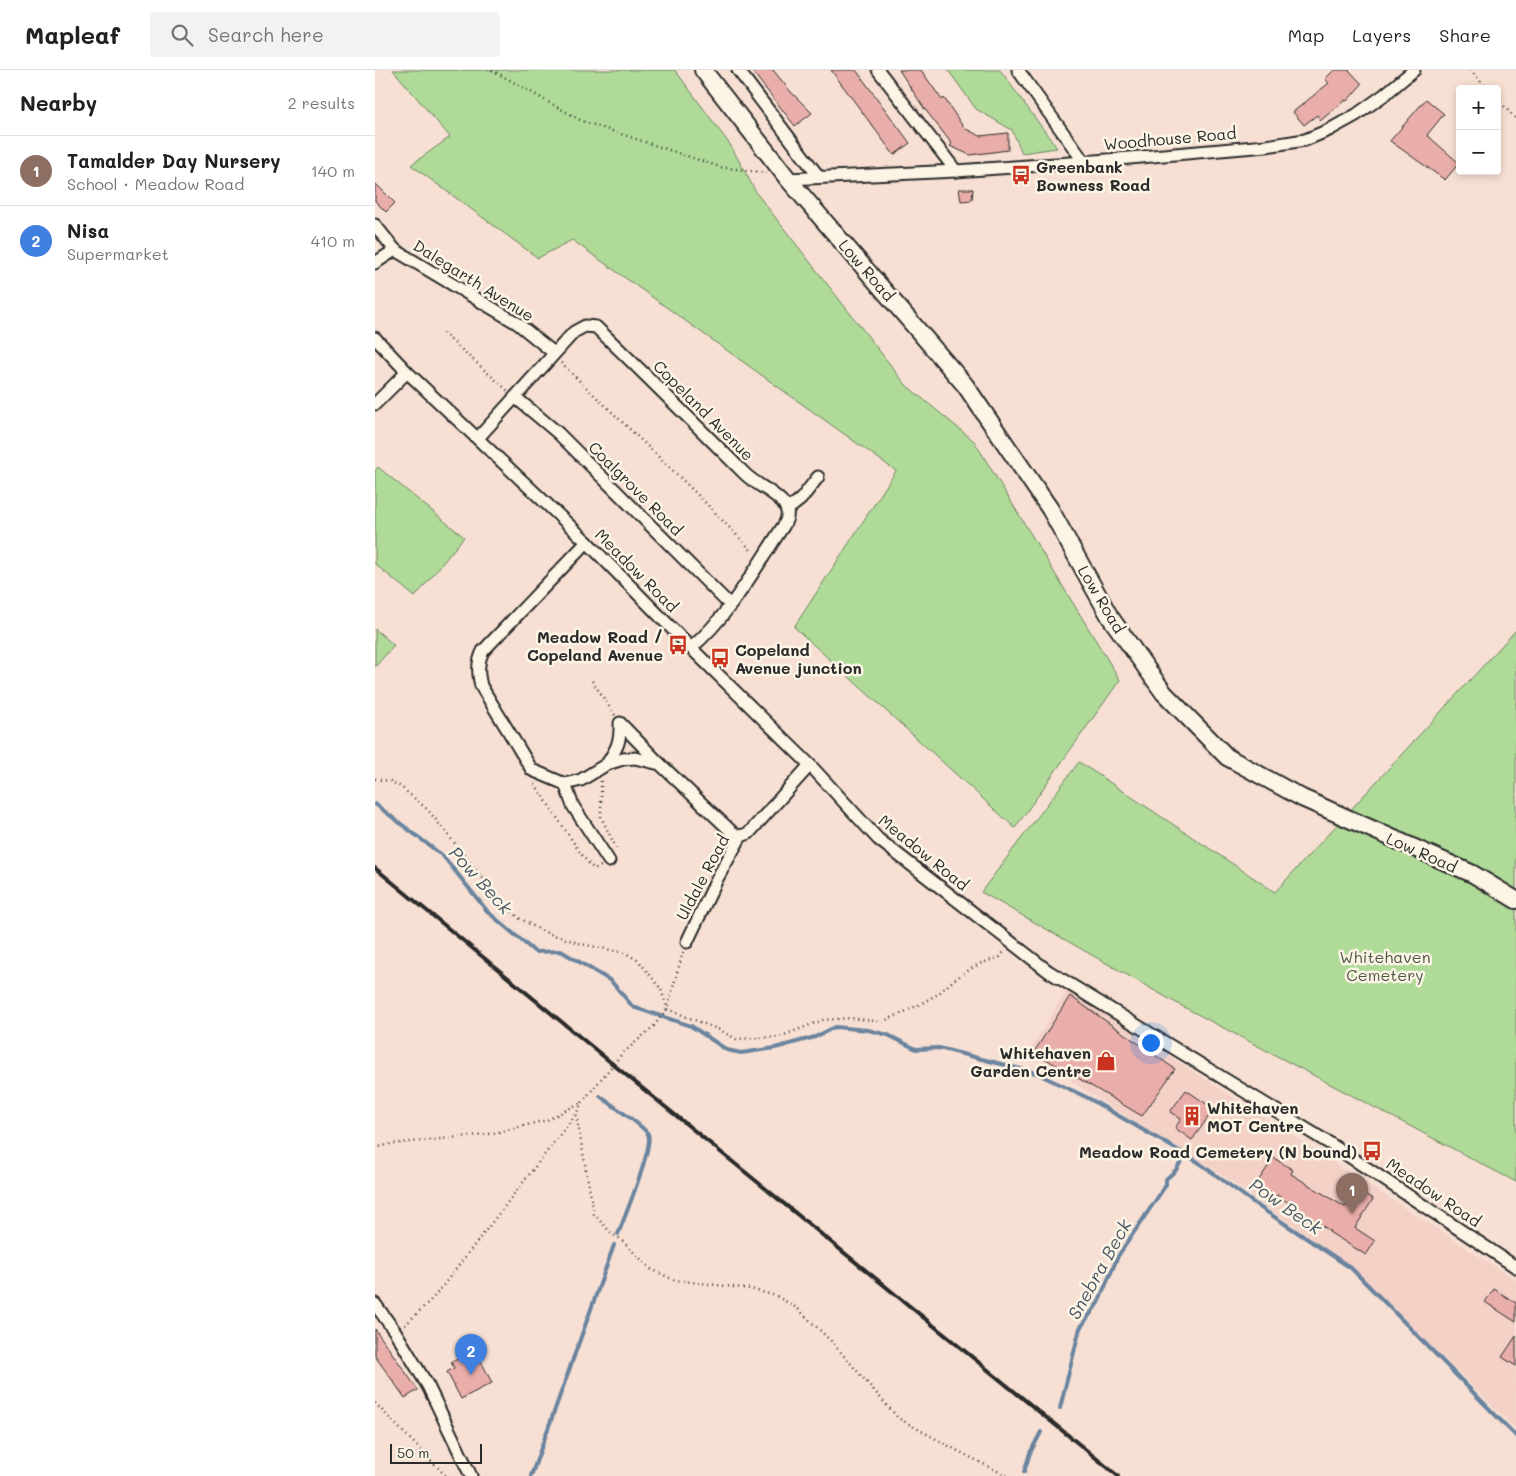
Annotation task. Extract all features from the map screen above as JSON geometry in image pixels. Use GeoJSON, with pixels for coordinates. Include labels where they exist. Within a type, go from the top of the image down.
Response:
{"type":"FeatureCollection","features":[{"type":"Feature","properties":{"kind":"main road","name":"Low Road"},"geometry":{"type":"LineString","coordinates":[[703,70],[788,179],[965,385],[1050,509],[1110,617],[1164,693],[1227,757],[1302,798],[1473,874],[1516,900]]}},
{"type":"Feature","properties":{"kind":"street"},"geometry":{"type":"LineString","coordinates":[[738,70],[819,177]]}},
{"type":"Feature","properties":{"kind":"street"},"geometry":{"type":"LineString","coordinates":[[878,70],[956,171]]}},
{"type":"Feature","properties":{"kind":"street"},"geometry":{"type":"LineString","coordinates":[[1018,70],[1084,162]]}},
{"type":"Feature","properties":{"kind":"street","name":"Woodhouse Road"},"geometry":{"type":"LineString","coordinates":[[788,179],[956,171],[1084,162],[1266,146],[1305,140],[1329,130],[1356,115],[1414,70]]}},
{"type":"Feature","properties":{"kind":"street"},"geometry":{"type":"LineString","coordinates":[[375,225],[395,250]]}},
{"type":"Feature","properties":{"kind":"street","name":"Dalegarth Avenue"},"geometry":{"type":"LineString","coordinates":[[375,264],[395,250],[517,324],[553,354]]}},
{"type":"Feature","properties":{"kind":"street","name":"Copeland Avenue"},"geometry":{"type":"LineString","coordinates":[[478,438],[574,332],[585,326],[596,326],[699,426],[747,476],[779,499],[787,510]]}},
{"type":"Feature","properties":{"kind":"street","name":"Meadow Road"},"geometry":{"type":"LineString","coordinates":[[375,338],[407,372],[587,542],[691,648],[810,764],[878,839],[1048,971],[1329,1143],[1516,1266]]}},
{"type":"Feature","properties":{"kind":"street"},"geometry":{"type":"LineString","coordinates":[[375,404],[407,372]]}},
{"type":"Feature","properties":{"kind":"street","name":"Coalgrove Road"},"geometry":{"type":"LineString","coordinates":[[516,398],[558,433],[730,605]]}},
{"type":"Feature","properties":{"kind":"street"},"geometry":{"type":"LineString","coordinates":[[691,648],[713,628],[785,526],[787,510],[801,499],[818,478]]}},
{"type":"Feature","properties":{"kind":"street"},"geometry":{"type":"LineString","coordinates":[[587,542],[483,650],[479,660],[478,672],[481,686],[532,770],[565,784],[581,780],[604,766],[623,759],[635,758],[660,764]]}},
{"type":"Feature","properties":{"kind":"street"},"geometry":{"type":"LineString","coordinates":[[620,722],[660,764],[733,834],[741,836]]}},
{"type":"Feature","properties":{"kind":"street"},"geometry":{"type":"LineString","coordinates":[[604,766],[617,748],[620,736],[620,722]]}},
{"type":"Feature","properties":{"kind":"street","name":"Uldale Road"},"geometry":{"type":"LineString","coordinates":[[687,942],[718,877],[741,836],[749,833],[810,764]]}},
{"type":"Feature","properties":{"kind":"street"},"geometry":{"type":"LineString","coordinates":[[565,784],[573,806],[609,861]]}},
{"type":"Feature","properties":{"kind":"street"},"geometry":{"type":"LineString","coordinates":[[375,1304],[396,1333],[428,1386],[471,1476]]}},
{"type":"Feature","properties":{"kind":"path"},"geometry":{"type":"LineString","coordinates":[[492,70],[582,121],[720,167],[767,173],[777,165]]}},
{"type":"Feature","properties":{"kind":"path"},"geometry":{"type":"LineString","coordinates":[[1470,70],[1484,85]]}},
{"type":"Feature","properties":{"kind":"path"},"geometry":{"type":"LineString","coordinates":[[1501,103],[1516,120]]}},
{"type":"Feature","properties":{"kind":"path"},"geometry":{"type":"LineString","coordinates":[[443,333],[516,398]]}},
{"type":"Feature","properties":{"kind":"path"},"geometry":{"type":"LineString","coordinates":[[553,354],[695,492],[761,560]]}},
{"type":"Feature","properties":{"kind":"path"},"geometry":{"type":"LineString","coordinates":[[591,681],[620,722]]}},
{"type":"Feature","properties":{"kind":"path"},"geometry":{"type":"LineString","coordinates":[[530,766],[529,775],[583,857],[594,870],[619,855],[601,816],[604,766]]}},
{"type":"Feature","properties":{"kind":"path"},"geometry":{"type":"LineString","coordinates":[[375,779],[390,781],[401,787],[428,810],[497,896],[519,918],[544,932],[582,944],[625,953],[638,960],[661,989],[667,1009]]}},
{"type":"Feature","properties":{"kind":"path"},"geometry":{"type":"LineString","coordinates":[[396,1333],[435,1296],[577,1114],[583,1101],[621,1055],[654,1026],[667,1009],[687,942]]}},
{"type":"Feature","properties":{"kind":"path"},"geometry":{"type":"LineString","coordinates":[[667,1009],[720,1030],[736,1039],[779,1037],[823,1020],[851,1018],[882,1022],[938,994],[979,964],[1000,957],[1012,942]]}},
{"type":"Feature","properties":{"kind":"path"},"geometry":{"type":"LineString","coordinates":[[375,1148],[391,1144],[490,1134],[547,1120],[583,1101]]}},
{"type":"Feature","properties":{"kind":"path"},"geometry":{"type":"LineString","coordinates":[[577,1114],[594,1214],[612,1234],[619,1238],[651,1269],[674,1280],[751,1290],[776,1296],[797,1308],[831,1340],[898,1418],[1007,1476]]}},
{"type":"Feature","properties":{"kind":"path"},"geometry":{"type":"LineString","coordinates":[[375,1403],[446,1476]]}},
{"type":"Feature","properties":{"kind":"shaded area"},"geometry":{"type":"Polygon","coordinates":[[[1067,990],[1516,1280],[1516,1429],[1350,1267],[1215,1170],[1136,1123],[1028,1053],[1067,990]]]}},
{"type":"Feature","properties":{"kind":"green space"},"geometry":{"type":"Polygon","coordinates":[[[393,70],[675,70],[731,146],[757,194],[906,385],[974,441],[1120,680],[1015,828],[794,627],[896,471],[572,240],[538,258],[411,165],[450,137],[393,70]]]}},
{"type":"Feature","properties":{"kind":"green space"},"geometry":{"type":"Polygon","coordinates":[[[948,70],[1000,70],[1057,148],[1022,153],[1012,130],[976,109],[948,70]]]}},
{"type":"Feature","properties":{"kind":"green space"},"geometry":{"type":"Polygon","coordinates":[[[378,467],[464,537],[415,597],[375,564],[375,471],[378,467]]]}},
{"type":"Feature","properties":{"kind":"green space"},"geometry":{"type":"Polygon","coordinates":[[[375,629],[394,645],[375,667],[375,629]]]}},
{"type":"Feature","properties":{"kind":"green space","name":"Whitehaven Cemetery"},"geometry":{"type":"Polygon","coordinates":[[[1516,630],[1516,1182],[1178,1004],[981,892],[1079,762],[1275,892],[1516,630]]]}},
{"type":"Feature","properties":{"kind":"building"},"geometry":{"type":"Polygon","coordinates":[[[751,70],[773,70],[812,113],[795,126],[751,70]]]}},
{"type":"Feature","properties":{"kind":"building"},"geometry":{"type":"Polygon","coordinates":[[[831,70],[856,70],[910,143],[894,155],[831,70]]]}},
{"type":"Feature","properties":{"kind":"building"},"geometry":{"type":"Polygon","coordinates":[[[899,70],[921,70],[942,100],[944,98],[964,128],[980,136],[1008,133],[1008,150],[970,155],[950,146],[952,144],[924,108],[899,70]]]}},
{"type":"Feature","properties":{"kind":"building"},"geometry":{"type":"Polygon","coordinates":[[[1334,70],[1349,70],[1362,84],[1347,101],[1345,100],[1320,121],[1317,115],[1304,125],[1293,112],[1329,83],[1325,79],[1334,70]]]}},
{"type":"Feature","properties":{"kind":"building"},"geometry":{"type":"Polygon","coordinates":[[[1426,99],[1444,114],[1427,135],[1456,160],[1456,167],[1445,180],[1390,141],[1426,99]]]}},
{"type":"Feature","properties":{"kind":"building"},"geometry":{"type":"Polygon","coordinates":[[[375,183],[395,203],[386,212],[375,201],[375,183]]]}},
{"type":"Feature","properties":{"kind":"building"},"geometry":{"type":"Polygon","coordinates":[[[959,189],[973,189],[972,200],[961,201],[959,189]]]}},
{"type":"Feature","properties":{"kind":"building","name":"Whitehaven Garden Centre"},"geometry":{"type":"Polygon","coordinates":[[[1070,996],[1175,1069],[1142,1116],[1034,1052],[1070,996]]]}},
{"type":"Feature","properties":{"kind":"building","name":"Whitehaven MOT Centre"},"geometry":{"type":"Polygon","coordinates":[[[1186,1090],[1214,1109],[1192,1140],[1175,1128],[1181,1119],[1170,1112],[1186,1090]]]}},
{"type":"Feature","properties":{"kind":"building"},"geometry":{"type":"Polygon","coordinates":[[[1274,1158],[1293,1170],[1291,1174],[1345,1207],[1356,1189],[1373,1199],[1355,1228],[1375,1241],[1366,1255],[1329,1232],[1277,1195],[1276,1197],[1256,1184],[1274,1158]]]}},
{"type":"Feature","properties":{"kind":"building"},"geometry":{"type":"Polygon","coordinates":[[[1494,1289],[1516,1303],[1516,1322],[1485,1302],[1494,1289]]]}},
{"type":"Feature","properties":{"kind":"building"},"geometry":{"type":"Polygon","coordinates":[[[375,1329],[418,1390],[405,1398],[375,1356],[375,1329]]]}},
{"type":"Feature","properties":{"kind":"building"},"geometry":{"type":"Polygon","coordinates":[[[1516,1336],[1516,1366],[1502,1357],[1516,1336]]]}},
{"type":"Feature","properties":{"kind":"building"},"geometry":{"type":"Polygon","coordinates":[[[473,1345],[492,1383],[461,1399],[447,1372],[454,1368],[451,1362],[458,1359],[456,1354],[473,1345]]]}},
{"type":"Feature","properties":{"kind":"waterway","name":"Pow Beck"},"geometry":{"type":"LineString","coordinates":[[375,804],[443,856],[488,912],[535,952],[561,951],[611,981],[633,1007],[691,1026],[727,1050],[741,1053],[775,1048],[815,1037],[835,1027],[868,1030],[888,1035],[916,1049],[939,1048],[1036,1073],[1088,1098],[1198,1162],[1258,1206],[1351,1268],[1516,1436]]}},
{"type":"Feature","properties":{"kind":"waterway"},"geometry":{"type":"LineString","coordinates":[[600,1096],[645,1130],[649,1141],[643,1167],[618,1234]]}},
{"type":"Feature","properties":{"kind":"waterway","name":"Snebra Beck"},"geometry":{"type":"LineString","coordinates":[[1060,1408],[1080,1328],[1098,1303],[1118,1256],[1166,1185],[1166,1179],[1176,1170],[1185,1155]]}},
{"type":"Feature","properties":{"kind":"waterway"},"geometry":{"type":"LineString","coordinates":[[531,1476],[614,1245]]}},
{"type":"Feature","properties":{"kind":"waterway","name":"Snebra Beck"},"geometry":{"type":"LineString","coordinates":[[1024,1472],[1030,1453],[1041,1432]]}},
{"type":"Feature","properties":{"kind":"railway"},"geometry":{"type":"LineString","coordinates":[[375,868],[1118,1476]]}},
{"type":"Feature","properties":{"kind":"place","name":"Greenbank Bowness Road"},"geometry":{"type":"Point","coordinates":[1021,175]}},
{"type":"Feature","properties":{"kind":"place","name":"Meadow Road / Copeland Avenue"},"geometry":{"type":"Point","coordinates":[678,645]}},
{"type":"Feature","properties":{"kind":"place","name":"Copeland Avenue junction"},"geometry":{"type":"Point","coordinates":[720,658]}},
{"type":"Feature","properties":{"kind":"place","name":"Whitehaven Garden Centre"},"geometry":{"type":"Point","coordinates":[1106,1061]}},
{"type":"Feature","properties":{"kind":"place","name":"Whitehaven MOT Centre"},"geometry":{"type":"Point","coordinates":[1192,1116]}},
{"type":"Feature","properties":{"kind":"place","name":"Meadow Road Cemetery (N bound)"},"geometry":{"type":"Point","coordinates":[1372,1151]}},
{"type":"Feature","properties":{"kind":"place","name":"Tamalder Day Nursery"},"geometry":{"type":"Point","coordinates":[1352,1214]}},
{"type":"Feature","properties":{"kind":"place","name":"Nisa"},"geometry":{"type":"Point","coordinates":[471,1375]}}]}
